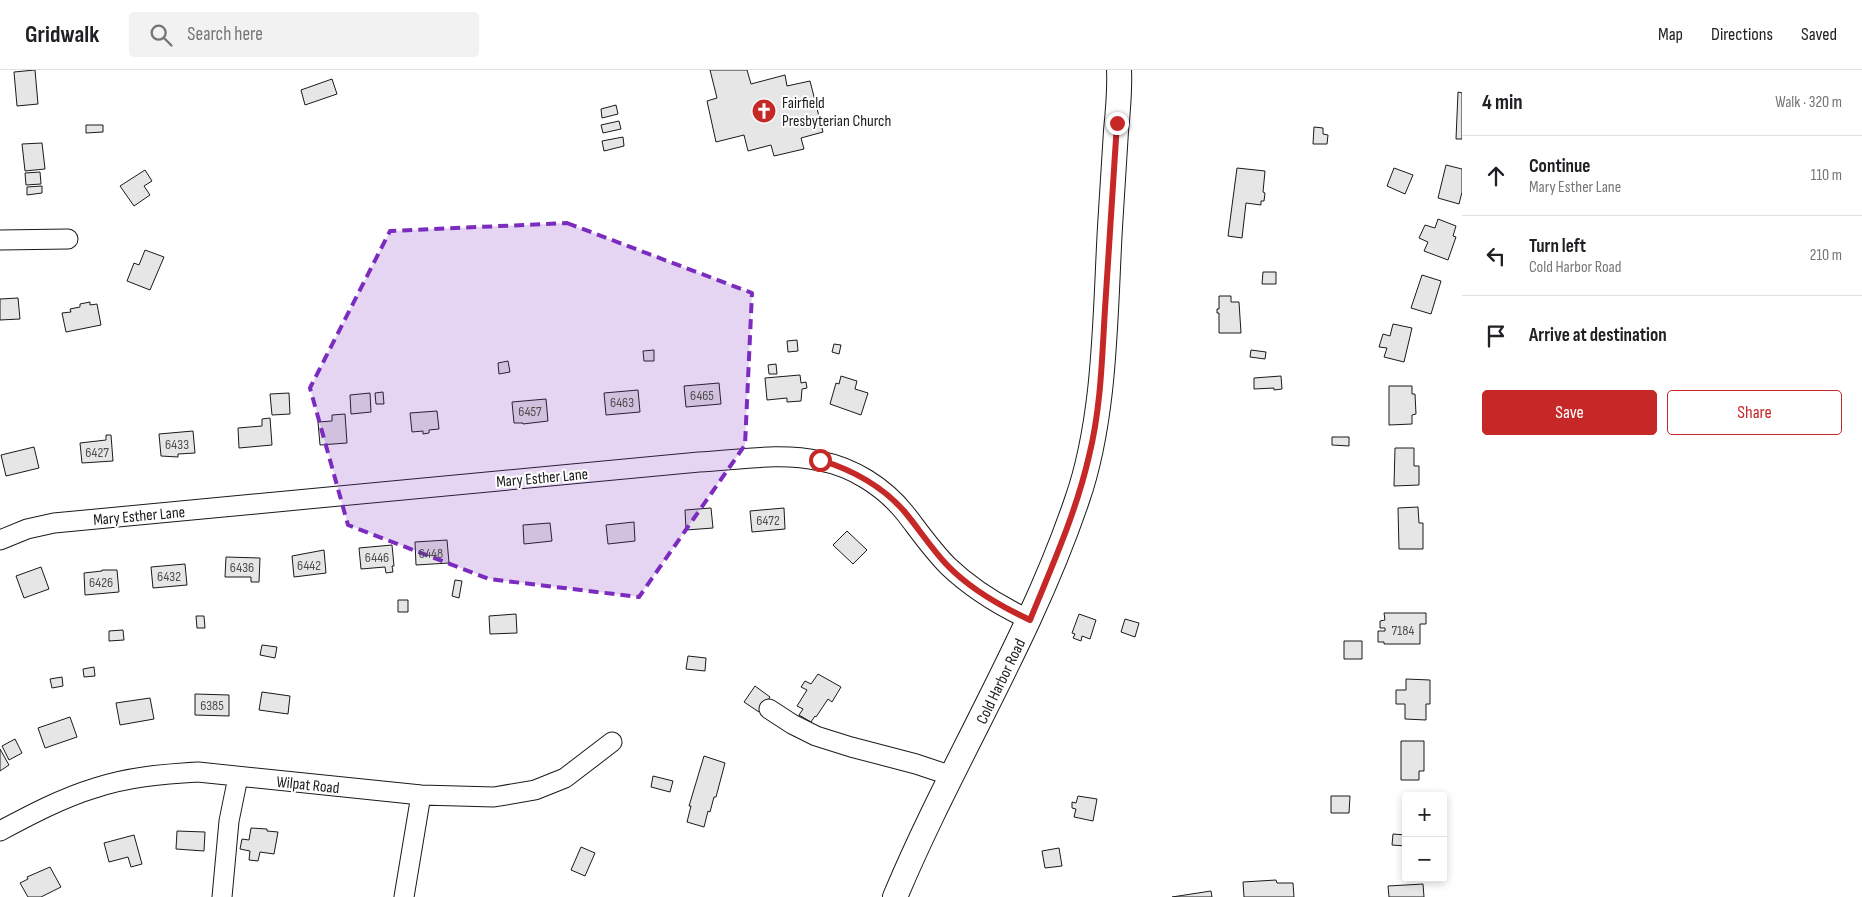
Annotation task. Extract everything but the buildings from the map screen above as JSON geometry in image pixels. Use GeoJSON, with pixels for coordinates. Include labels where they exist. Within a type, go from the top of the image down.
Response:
{"type":"FeatureCollection","features":[{"type":"Feature","properties":{"kind":"main road","name":"Cold Harbor Road"},"geometry":{"type":"LineString","coordinates":[[895,897],[907,867],[1030,620],[1067,530],[1090,455],[1096,420],[1103,348],[1119,70]]}},
{"type":"Feature","properties":{"kind":"street"},"geometry":{"type":"LineString","coordinates":[[0,240],[68,239]]}},
{"type":"Feature","properties":{"kind":"street","name":"Mary Esther Lane"},"geometry":{"type":"LineString","coordinates":[[0,540],[54,523],[699,462],[791,457],[843,467],[868,480],[893,500],[948,566],[1003,607],[1030,620]]}},
{"type":"Feature","properties":{"kind":"street"},"geometry":{"type":"LineString","coordinates":[[769,709],[792,724],[816,736],[952,776]]}},
{"type":"Feature","properties":{"kind":"street","name":"Wilpat Road"},"geometry":{"type":"LineString","coordinates":[[0,831],[70,797],[96,788],[132,779],[168,774],[198,772],[421,795],[494,796],[535,790],[565,778],[612,742]]}},
{"type":"Feature","properties":{"kind":"street"},"geometry":{"type":"LineString","coordinates":[[222,897],[229,821],[238,777]]}},
{"type":"Feature","properties":{"kind":"street"},"geometry":{"type":"LineString","coordinates":[[404,897],[421,795]]}},
{"type":"Feature","properties":{"kind":"highlighted area"},"geometry":{"type":"Polygon","coordinates":[[[567,223],[752,293],[745,445],[639,597],[489,579],[348,525],[310,388],[390,231],[567,223]]]}},
{"type":"Feature","properties":{"kind":"place","name":"Fairfield Presbyterian Church"},"geometry":{"type":"Point","coordinates":[764,111]}},
{"type":"Feature","properties":{"kind":"route"},"geometry":{"type":"LineString","coordinates":[[820,460],[843,467],[868,480],[888,495],[948,566],[972,586],[1003,607],[1030,620],[1067,530],[1090,455],[1096,420],[1103,348],[1117,123]]}}]}
